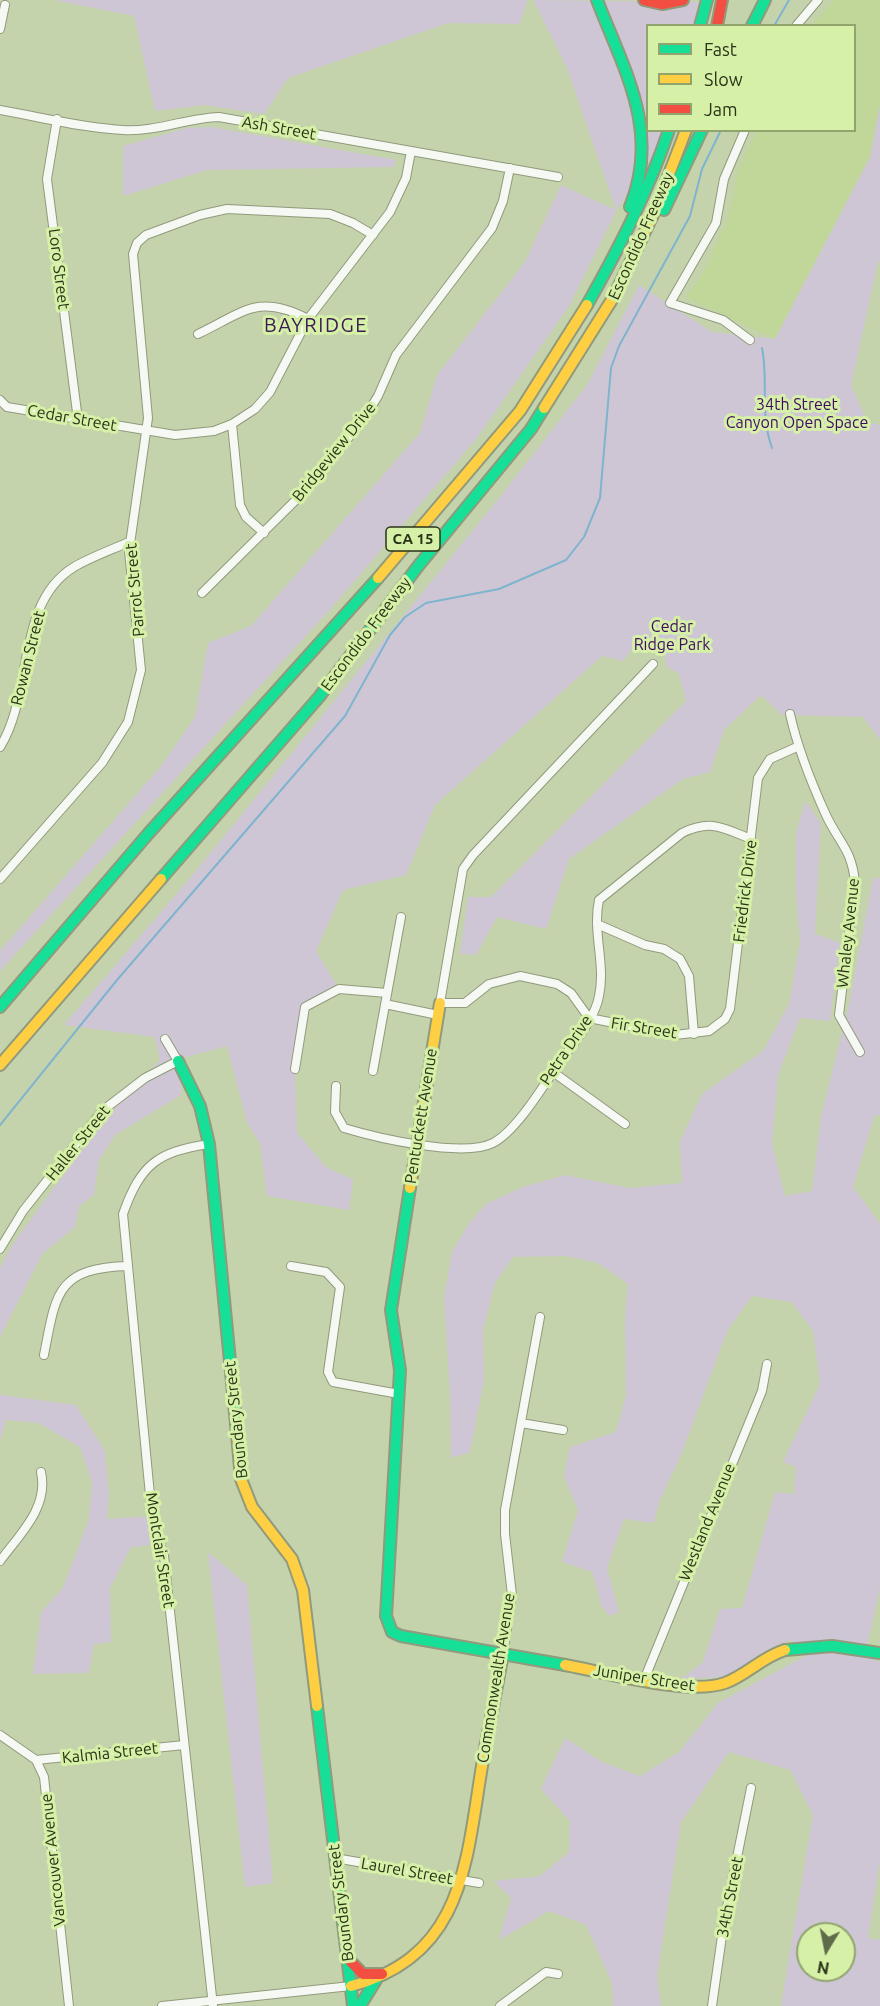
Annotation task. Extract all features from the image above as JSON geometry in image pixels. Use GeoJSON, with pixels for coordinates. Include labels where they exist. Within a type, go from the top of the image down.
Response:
{"type":"FeatureCollection","features":[{"type":"Feature","properties":{"kind":"main road"},"geometry":{"type":"LineString","coordinates":[[596,293],[641,176],[642,129],[633,92],[597,0]]}},
{"type":"Feature","properties":{"kind":"main road"},"geometry":{"type":"LineString","coordinates":[[644,0],[662,4],[683,0]]}},
{"type":"Feature","properties":{"kind":"main road"},"geometry":{"type":"LineString","coordinates":[[701,24],[707,0]]}},
{"type":"Feature","properties":{"kind":"main road"},"geometry":{"type":"LineString","coordinates":[[717,24],[722,0]]}},
{"type":"Feature","properties":{"kind":"main road"},"geometry":{"type":"LineString","coordinates":[[753,24],[765,0]]}},
{"type":"Feature","properties":{"kind":"main road","name":"Escondido Freeway"},"geometry":{"type":"LineString","coordinates":[[0,1007],[148,834],[393,562],[520,411],[596,293],[627,234],[654,174],[668,132]]}},
{"type":"Feature","properties":{"kind":"main road","name":"Escondido Freeway"},"geometry":{"type":"LineString","coordinates":[[0,1065],[319,697],[419,565],[531,429],[613,298],[654,213],[685,132]]}},
{"type":"Feature","properties":{"kind":"main road"},"geometry":{"type":"LineString","coordinates":[[613,298],[660,218],[701,132]]}},
{"type":"Feature","properties":{"kind":"main road","name":"Pentuckett Avenue"},"geometry":{"type":"LineString","coordinates":[[401,1636],[392,1632],[386,1616],[400,1370],[391,1310],[440,1003]]}},
{"type":"Feature","properties":{"kind":"main road","name":"Boundary Street"},"geometry":{"type":"LineString","coordinates":[[178,1061],[200,1106],[208,1144],[241,1479],[252,1507],[292,1559],[303,1590],[353,2006]]}},
{"type":"Feature","properties":{"kind":"main road","name":"Juniper Street"},"geometry":{"type":"LineString","coordinates":[[401,1636],[695,1688],[725,1685],[781,1651],[795,1648],[842,1648],[880,1653]]}},
{"type":"Feature","properties":{"kind":"main road","name":"Commonwealth Avenue"},"geometry":{"type":"LineString","coordinates":[[351,1986],[376,1980],[414,1954],[437,1932],[447,1915],[460,1880],[503,1654]]}},
{"type":"Feature","properties":{"kind":"main road"},"geometry":{"type":"LineString","coordinates":[[347,1958],[363,1974],[388,1972]]}},
{"type":"Feature","properties":{"kind":"main road"},"geometry":{"type":"LineString","coordinates":[[360,2006],[376,1980]]}},
{"type":"Feature","properties":{"kind":"street"},"geometry":{"type":"LineString","coordinates":[[798,24],[818,0]]}},
{"type":"Feature","properties":{"kind":"street"},"geometry":{"type":"LineString","coordinates":[[0,29],[5,5]]}},
{"type":"Feature","properties":{"kind":"street","name":"Ash Street"},"geometry":{"type":"LineString","coordinates":[[0,110],[124,130],[152,128],[193,118],[219,117],[558,177]]}},
{"type":"Feature","properties":{"kind":"street","name":"Loro Street"},"geometry":{"type":"LineString","coordinates":[[57,119],[47,179],[78,420]]}},
{"type":"Feature","properties":{"kind":"street"},"geometry":{"type":"LineString","coordinates":[[744,132],[724,178],[716,223],[670,303],[723,320],[750,340]]}},
{"type":"Feature","properties":{"kind":"street","name":"Cedar Street"},"geometry":{"type":"LineString","coordinates":[[0,400],[7,407],[147,431],[194,435],[232,424],[255,409],[270,392],[308,319],[373,235],[401,194],[411,150]]}},
{"type":"Feature","properties":{"kind":"street","name":"Bridgeview Drive"},"geometry":{"type":"LineString","coordinates":[[202,592],[311,485],[365,417],[378,396],[396,355],[492,228],[503,201],[510,168]]}},
{"type":"Feature","properties":{"kind":"street","name":"Parrot Street"},"geometry":{"type":"LineString","coordinates":[[0,879],[102,763],[128,722],[141,670],[129,542],[147,431],[133,254],[137,243],[146,235],[200,215],[227,209],[330,214],[353,223],[373,235]]}},
{"type":"Feature","properties":{"kind":"street"},"geometry":{"type":"LineString","coordinates":[[198,334],[256,306],[285,307],[308,319]]}},
{"type":"Feature","properties":{"kind":"street"},"geometry":{"type":"LineString","coordinates":[[232,424],[240,505],[246,517],[264,533]]}},
{"type":"Feature","properties":{"kind":"street","name":"Rowan Street"},"geometry":{"type":"LineString","coordinates":[[0,747],[17,706],[35,617],[44,598],[74,567],[129,542]]}},
{"type":"Feature","properties":{"kind":"street","name":"Pentuckett Avenue"},"geometry":{"type":"LineString","coordinates":[[440,1003],[463,869],[472,855],[653,664]]}},
{"type":"Feature","properties":{"kind":"street","name":"Whaley Avenue"},"geometry":{"type":"LineString","coordinates":[[790,714],[797,747],[827,818],[853,861],[855,883],[839,1015],[860,1052]]}},
{"type":"Feature","properties":{"kind":"street","name":"Friedrick Drive"},"geometry":{"type":"LineString","coordinates":[[694,1034],[709,1031],[718,1026],[730,1009],[758,778],[764,766],[776,755],[797,747]]}},
{"type":"Feature","properties":{"kind":"street","name":"Petra Drive"},"geometry":{"type":"LineString","coordinates":[[336,1086],[335,1112],[344,1128],[464,1150],[495,1142],[514,1124],[553,1072],[599,999],[602,976],[597,924],[599,900],[682,833],[704,825],[717,825],[751,839]]}},
{"type":"Feature","properties":{"kind":"street"},"geometry":{"type":"LineString","coordinates":[[373,1071],[401,917]]}},
{"type":"Feature","properties":{"kind":"street"},"geometry":{"type":"LineString","coordinates":[[597,924],[645,945],[664,948],[680,959],[689,976],[694,1034]]}},
{"type":"Feature","properties":{"kind":"street","name":"Fir Street"},"geometry":{"type":"LineString","coordinates":[[440,1003],[465,1003],[489,984],[520,976],[556,984],[571,993],[589,1018],[675,1035],[694,1034]]}},
{"type":"Feature","properties":{"kind":"street"},"geometry":{"type":"LineString","coordinates":[[295,1070],[305,1007],[339,989],[387,993]]}},
{"type":"Feature","properties":{"kind":"street"},"geometry":{"type":"LineString","coordinates":[[385,1004],[438,1015]]}},
{"type":"Feature","properties":{"kind":"street","name":"Boundary Street"},"geometry":{"type":"LineString","coordinates":[[165,1039],[178,1061]]}},
{"type":"Feature","properties":{"kind":"street","name":"Haller Street"},"geometry":{"type":"LineString","coordinates":[[0,1249],[23,1211],[102,1111],[145,1078],[178,1061]]}},
{"type":"Feature","properties":{"kind":"street"},"geometry":{"type":"LineString","coordinates":[[553,1072],[625,1124]]}},
{"type":"Feature","properties":{"kind":"street","name":"Montclair Street"},"geometry":{"type":"LineString","coordinates":[[208,1144],[171,1151],[158,1157],[144,1170],[132,1189],[123,1214],[152,1516],[164,1556],[213,2003]]}},
{"type":"Feature","properties":{"kind":"street"},"geometry":{"type":"LineString","coordinates":[[44,1355],[55,1300],[70,1281],[91,1270],[128,1266]]}},
{"type":"Feature","properties":{"kind":"street"},"geometry":{"type":"LineString","coordinates":[[291,1266],[326,1272],[340,1287],[328,1372],[333,1382],[399,1394]]}},
{"type":"Feature","properties":{"kind":"street","name":"Commonwealth Avenue"},"geometry":{"type":"LineString","coordinates":[[503,1654],[512,1595],[505,1534],[505,1510],[540,1317]]}},
{"type":"Feature","properties":{"kind":"street","name":"Westland Avenue"},"geometry":{"type":"LineString","coordinates":[[644,1680],[762,1391],[767,1364]]}},
{"type":"Feature","properties":{"kind":"street"},"geometry":{"type":"LineString","coordinates":[[522,1423],[563,1430]]}},
{"type":"Feature","properties":{"kind":"street"},"geometry":{"type":"LineString","coordinates":[[0,1561],[42,1499],[44,1486],[41,1472]]}},
{"type":"Feature","properties":{"kind":"street"},"geometry":{"type":"LineString","coordinates":[[0,1735],[36,1760]]}},
{"type":"Feature","properties":{"kind":"street","name":"Kalmia Street"},"geometry":{"type":"LineString","coordinates":[[36,1760],[184,1745]]}},
{"type":"Feature","properties":{"kind":"street","name":"Vancouver Avenue"},"geometry":{"type":"LineString","coordinates":[[36,1760],[44,1777],[69,2006]]}},
{"type":"Feature","properties":{"kind":"street","name":"34th Street"},"geometry":{"type":"LineString","coordinates":[[712,2006],[724,1922],[752,1788]]}},
{"type":"Feature","properties":{"kind":"street","name":"Laurel Street"},"geometry":{"type":"LineString","coordinates":[[335,1858],[479,1883]]}},
{"type":"Feature","properties":{"kind":"street"},"geometry":{"type":"LineString","coordinates":[[500,2006],[546,1972],[558,1974]]}},
{"type":"Feature","properties":{"kind":"street"},"geometry":{"type":"LineString","coordinates":[[162,2006],[213,2003],[351,1986]]}},
{"type":"Feature","properties":{"kind":"shaded area"},"geometry":{"type":"Polygon","coordinates":[[[834,0],[880,0],[880,105],[870,157],[775,339],[686,298],[705,269],[729,216],[738,170],[757,132],[856,132],[856,24],[812,24],[834,0]]]}},
{"type":"Feature","properties":{"kind":"green space"},"geometry":{"type":"Polygon","coordinates":[[[54,0],[528,0],[519,24],[448,23],[288,78],[264,114],[204,105],[155,111],[134,16],[54,0]]]}},
{"type":"Feature","properties":{"kind":"green space"},"geometry":{"type":"Polygon","coordinates":[[[533,0],[700,2],[694,24],[646,24],[646,132],[662,132],[653,156],[616,211],[569,306],[476,439],[334,605],[0,971],[0,951],[162,765],[195,717],[208,643],[251,626],[420,433],[437,375],[525,262],[561,185],[616,210],[567,68],[533,0]]]}},
{"type":"Feature","properties":{"kind":"green space","name":"34th Street Canyon Open Space"},"geometry":{"type":"Polygon","coordinates":[[[880,105],[880,261],[851,385],[867,422],[880,425],[880,740],[863,717],[782,715],[761,695],[724,730],[710,772],[683,779],[569,859],[546,929],[497,917],[476,955],[460,954],[468,897],[491,897],[686,701],[679,674],[666,666],[666,658],[660,649],[634,647],[623,661],[602,656],[435,805],[406,875],[343,890],[316,951],[339,989],[305,1007],[295,1069],[297,1133],[327,1168],[353,1179],[349,1210],[267,1196],[260,1144],[247,1122],[227,1046],[182,1058],[181,1095],[115,1135],[99,1160],[94,1195],[79,1206],[75,1227],[42,1254],[0,1337],[0,1268],[12,1245],[105,1119],[160,1060],[155,1037],[64,1025],[190,878],[500,497],[587,385],[639,285],[712,332],[775,339],[870,157],[880,105]]]}},
{"type":"Feature","properties":{"kind":"green space"},"geometry":{"type":"Polygon","coordinates":[[[211,127],[396,160],[394,167],[207,170],[123,196],[123,146],[187,128],[211,127]]]}},
{"type":"Feature","properties":{"kind":"green space"},"geometry":{"type":"Polygon","coordinates":[[[805,801],[821,823],[815,934],[840,943],[830,1021],[800,1018],[778,1075],[772,1144],[785,1196],[812,1191],[821,1117],[850,1000],[873,878],[880,878],[880,1115],[874,1116],[853,1187],[880,1224],[880,1587],[865,1655],[880,1662],[880,1860],[868,1938],[880,1940],[880,2006],[781,2006],[813,1815],[790,1770],[729,1752],[681,1822],[657,1976],[661,2006],[613,2006],[612,1983],[586,1925],[549,1911],[499,1940],[511,1898],[494,1881],[540,1876],[569,1852],[570,1821],[541,1789],[565,1738],[602,1762],[640,1776],[679,1752],[718,1703],[807,1655],[791,1640],[767,1650],[726,1677],[681,1679],[703,1662],[720,1609],[742,1608],[775,1492],[794,1494],[796,1467],[783,1462],[820,1384],[813,1330],[791,1302],[752,1296],[727,1331],[681,1455],[659,1502],[654,1523],[624,1519],[607,1568],[619,1612],[610,1616],[602,1607],[592,1572],[562,1562],[578,1510],[564,1477],[570,1447],[616,1432],[626,1395],[625,1319],[628,1284],[598,1263],[566,1256],[513,1257],[495,1283],[483,1330],[484,1380],[470,1452],[451,1458],[444,1298],[452,1252],[469,1223],[486,1204],[523,1187],[565,1175],[629,1188],[682,1183],[680,1142],[702,1094],[763,1051],[789,1004],[800,942],[796,892],[796,834],[805,801]]]}},
{"type":"Feature","properties":{"kind":"green space"},"geometry":{"type":"Polygon","coordinates":[[[0,1388],[1,1395],[76,1405],[105,1451],[109,1495],[107,1519],[152,1516],[160,1544],[131,1547],[110,1588],[111,1642],[94,1644],[89,1673],[33,1674],[41,1612],[63,1588],[89,1519],[92,1482],[80,1447],[38,1423],[6,1420],[0,1441],[0,1388]]]}},
{"type":"Feature","properties":{"kind":"green space"},"geometry":{"type":"Polygon","coordinates":[[[208,1552],[247,1585],[273,1883],[245,1887],[208,1552]]]}},
{"type":"Feature","properties":{"kind":"waterway"},"geometry":{"type":"LineString","coordinates":[[775,24],[789,0]]}},
{"type":"Feature","properties":{"kind":"waterway"},"geometry":{"type":"LineString","coordinates":[[0,1125],[117,980],[345,716],[390,635],[405,617],[426,603],[499,589],[566,560],[584,537],[600,498],[611,368],[619,346],[690,216],[702,169],[720,132]]}},
{"type":"Feature","properties":{"kind":"waterway"},"geometry":{"type":"LineString","coordinates":[[762,348],[766,422],[772,448]]}},
{"type":"Feature","properties":{"kind":"traffic: fast"},"geometry":{"type":"LineString","coordinates":[[597,0],[627,76],[640,127],[642,152],[639,179],[630,207]]}},
{"type":"Feature","properties":{"kind":"traffic: fast"},"geometry":{"type":"LineString","coordinates":[[701,24],[707,0]]}},
{"type":"Feature","properties":{"kind":"traffic: fast"},"geometry":{"type":"LineString","coordinates":[[753,24],[765,0]]}},
{"type":"Feature","properties":{"kind":"traffic: fast"},"geometry":{"type":"LineString","coordinates":[[587,305],[632,219],[668,132]]}},
{"type":"Feature","properties":{"kind":"traffic: fast"},"geometry":{"type":"LineString","coordinates":[[664,210],[701,132]]}},
{"type":"Feature","properties":{"kind":"traffic: fast"},"geometry":{"type":"LineString","coordinates":[[161,879],[319,697],[419,565],[531,429],[544,408]]}},
{"type":"Feature","properties":{"kind":"traffic: fast"},"geometry":{"type":"LineString","coordinates":[[0,1007],[148,834],[378,578]]}},
{"type":"Feature","properties":{"kind":"traffic: fast"},"geometry":{"type":"LineString","coordinates":[[178,1061],[200,1106],[209,1144],[237,1434]]}},
{"type":"Feature","properties":{"kind":"traffic: fast"},"geometry":{"type":"LineString","coordinates":[[410,1188],[391,1310],[400,1370],[386,1616],[392,1632],[401,1636],[565,1665]]}},
{"type":"Feature","properties":{"kind":"traffic: fast"},"geometry":{"type":"LineString","coordinates":[[785,1650],[832,1646],[880,1653]]}},
{"type":"Feature","properties":{"kind":"traffic: fast"},"geometry":{"type":"LineString","coordinates":[[485,1749],[503,1654]]}},
{"type":"Feature","properties":{"kind":"traffic: fast"},"geometry":{"type":"LineString","coordinates":[[317,1706],[353,2006]]}},
{"type":"Feature","properties":{"kind":"traffic: fast"},"geometry":{"type":"LineString","coordinates":[[360,2006],[376,1980]]}},
{"type":"Feature","properties":{"kind":"traffic: slow"},"geometry":{"type":"LineString","coordinates":[[544,408],[613,298],[654,213],[685,132]]}},
{"type":"Feature","properties":{"kind":"traffic: slow"},"geometry":{"type":"LineString","coordinates":[[378,578],[520,411],[587,305]]}},
{"type":"Feature","properties":{"kind":"traffic: slow"},"geometry":{"type":"LineString","coordinates":[[0,1065],[161,879]]}},
{"type":"Feature","properties":{"kind":"traffic: slow"},"geometry":{"type":"LineString","coordinates":[[410,1188],[440,1003]]}},
{"type":"Feature","properties":{"kind":"traffic: slow"},"geometry":{"type":"LineString","coordinates":[[237,1434],[241,1479],[252,1507],[292,1559],[303,1590],[317,1706]]}},
{"type":"Feature","properties":{"kind":"traffic: slow"},"geometry":{"type":"LineString","coordinates":[[565,1665],[646,1682],[690,1687],[709,1686],[733,1680],[769,1657],[785,1650]]}},
{"type":"Feature","properties":{"kind":"traffic: slow"},"geometry":{"type":"LineString","coordinates":[[351,1986],[390,1971],[420,1950],[441,1924],[456,1893],[466,1860],[485,1749]]}},
{"type":"Feature","properties":{"kind":"traffic: jam"},"geometry":{"type":"LineString","coordinates":[[644,0],[662,4],[683,0]]}},
{"type":"Feature","properties":{"kind":"traffic: jam"},"geometry":{"type":"LineString","coordinates":[[717,24],[722,0]]}},
{"type":"Feature","properties":{"kind":"traffic: jam"},"geometry":{"type":"LineString","coordinates":[[348,1959],[363,1974],[382,1974]]}},
{"type":"Feature","properties":{"kind":"district","name":"BAYRIDGE"},"geometry":{"type":"Point","coordinates":[316,325]}},
{"type":"Feature","properties":{"kind":"park label","name":"Cedar Ridge Park"},"geometry":{"type":"Point","coordinates":[672,636]}}]}
